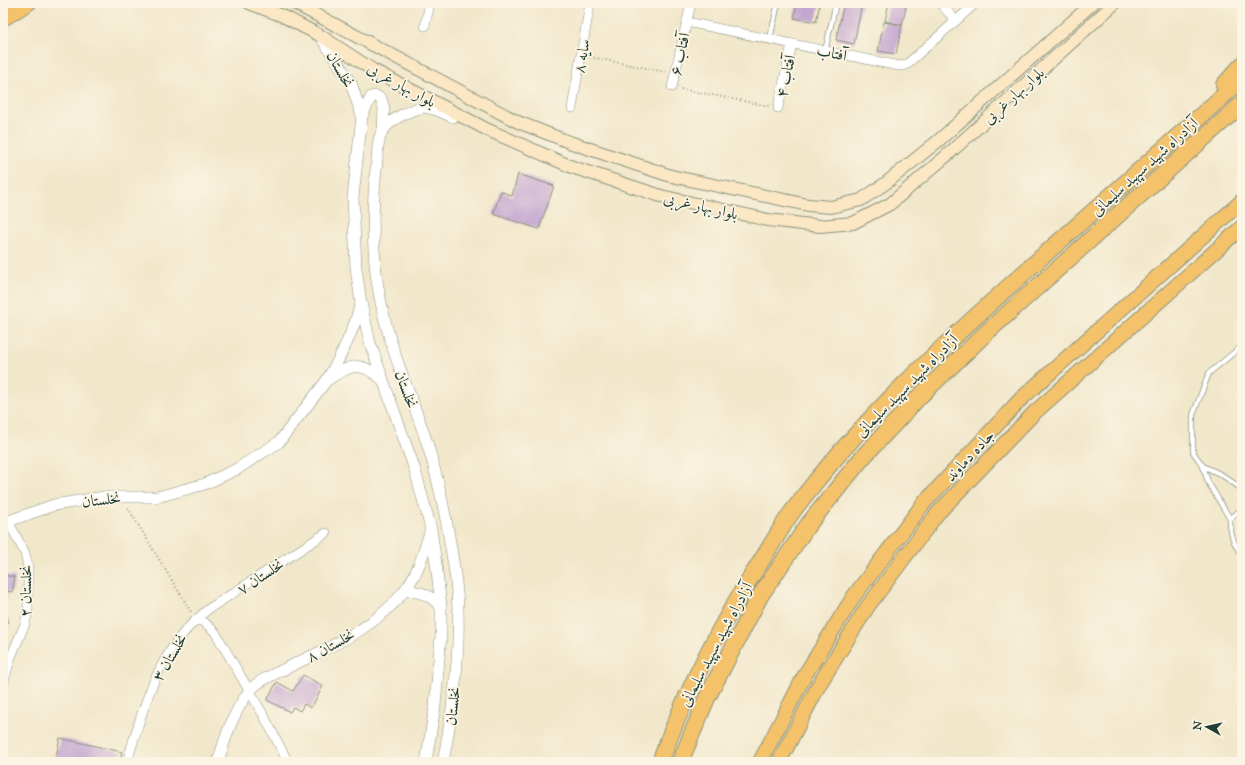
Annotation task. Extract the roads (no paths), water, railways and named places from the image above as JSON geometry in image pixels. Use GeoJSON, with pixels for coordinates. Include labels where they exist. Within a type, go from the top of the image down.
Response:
{"type":"FeatureCollection","features":[{"type":"Feature","properties":{"kind":"highway"},"geometry":{"type":"LineString","coordinates":[[1196,120],[1242,65]]}},
{"type":"Feature","properties":{"kind":"highway","name":"آزادراه شهید سپهبد سلیمانی"},"geometry":{"type":"LineString","coordinates":[[660,762],[689,690],[714,639],[744,587],[791,513],[847,445],[904,383],[968,323],[1242,79]]}},
{"type":"Feature","properties":{"kind":"highway","name":"آزادراه شهید سپهبد سلیمانی"},"geometry":{"type":"LineString","coordinates":[[680,762],[707,698],[760,596],[808,525],[862,458],[919,396],[987,332],[1242,104]]}},
{"type":"Feature","properties":{"kind":"main road"},"geometry":{"type":"LineString","coordinates":[[3,19],[29,3]]}},
{"type":"Feature","properties":{"kind":"main road","name":"بلوار بهار غربی"},"geometry":{"type":"LineString","coordinates":[[249,3],[283,16],[321,36],[373,70],[488,130],[572,167],[661,196],[787,223],[820,226],[853,223],[890,204],[945,157],[1115,3]]}},
{"type":"Feature","properties":{"kind":"main road","name":"بلوار بهار غربی"},"geometry":{"type":"LineString","coordinates":[[294,3],[518,122],[569,142],[671,176],[808,205],[831,207],[861,200],[886,183],[938,141],[1093,3]]}},
{"type":"Feature","properties":{"kind":"main road","name":"جاده دماوند"},"geometry":{"type":"LineString","coordinates":[[760,762],[806,673],[854,596],[924,503],[1021,398],[1242,201]]}},
{"type":"Feature","properties":{"kind":"main road","name":"جاده دماوند"},"geometry":{"type":"LineString","coordinates":[[779,762],[820,683],[868,606],[937,514],[1033,414],[1242,226]]}},
{"type":"Feature","properties":{"kind":"street"},"geometry":{"type":"LineString","coordinates":[[425,26],[430,3]]}},
{"type":"Feature","properties":{"kind":"street","name":"سایه ۸"},"geometry":{"type":"LineString","coordinates":[[572,108],[590,3]]}},
{"type":"Feature","properties":{"kind":"street"},"geometry":{"type":"LineString","coordinates":[[687,22],[691,3]]}},
{"type":"Feature","properties":{"kind":"street"},"geometry":{"type":"LineString","coordinates":[[940,3],[956,21]]}},
{"type":"Feature","properties":{"kind":"street","name":"آفتاب"},"geometry":{"type":"LineString","coordinates":[[687,22],[899,66],[906,65],[976,3]]}},
{"type":"Feature","properties":{"kind":"street","name":"آفتاب ۶"},"geometry":{"type":"LineString","coordinates":[[672,87],[687,22]]}},
{"type":"Feature","properties":{"kind":"street","name":"نخلستان"},"geometry":{"type":"LineString","coordinates":[[321,36],[350,83],[362,116]]}},
{"type":"Feature","properties":{"kind":"street","name":"آفتاب ۴"},"geometry":{"type":"LineString","coordinates":[[778,108],[792,44]]}},
{"type":"Feature","properties":{"kind":"street","name":"نخلستان"},"geometry":{"type":"LineString","coordinates":[[426,762],[435,706],[441,607],[431,529],[415,470],[370,343],[361,303],[356,268],[353,197],[362,116],[371,97],[376,96],[381,99],[384,108],[383,129],[379,142],[372,200],[374,268],[383,313],[401,374],[428,446],[447,522],[455,570],[458,634],[454,707],[443,762]]}},
{"type":"Feature","properties":{"kind":"street"},"geometry":{"type":"LineString","coordinates":[[383,129],[398,117],[414,110],[428,108],[488,130]]}},
{"type":"Feature","properties":{"kind":"street"},"geometry":{"type":"LineString","coordinates":[[327,380],[342,355],[354,329],[361,303]]}},
{"type":"Feature","properties":{"kind":"street"},"geometry":{"type":"LineString","coordinates":[[327,380],[346,368],[358,365],[370,369],[383,380]]}},
{"type":"Feature","properties":{"kind":"street","name":"نخلستان"},"geometry":{"type":"LineString","coordinates":[[5,520],[54,505],[104,497],[157,497],[205,484],[237,469],[279,442],[327,380]]}},
{"type":"Feature","properties":{"kind":"street","name":"نخلستان ۲"},"geometry":{"type":"LineString","coordinates":[[3,685],[10,659],[25,624],[28,590],[28,567],[25,553],[5,520]]}},
{"type":"Feature","properties":{"kind":"street"},"geometry":{"type":"LineString","coordinates":[[431,529],[422,556],[406,590],[420,592],[433,598],[441,607]]}},
{"type":"Feature","properties":{"kind":"street","name":"نخلستان ۷"},"geometry":{"type":"LineString","coordinates":[[196,620],[207,610],[326,533]]}},
{"type":"Feature","properties":{"kind":"street","name":"نخلستان ۸"},"geometry":{"type":"LineString","coordinates":[[249,691],[266,679],[351,635],[381,614],[406,590]]}},
{"type":"Feature","properties":{"kind":"street","name":"نخلستان ۳"},"geometry":{"type":"LineString","coordinates":[[126,762],[155,678],[174,644],[184,630],[196,620],[204,622],[215,632],[268,722],[288,762]]}},
{"type":"Feature","properties":{"kind":"street"},"geometry":{"type":"LineString","coordinates":[[218,762],[225,738],[237,710],[249,691]]}},
{"type":"Feature","properties":{"kind":"lane"},"geometry":{"type":"LineString","coordinates":[[770,39],[778,3]]}},
{"type":"Feature","properties":{"kind":"lane"},"geometry":{"type":"LineString","coordinates":[[825,51],[836,3]]}},
{"type":"Feature","properties":{"kind":"lane"},"geometry":{"type":"LineString","coordinates":[[1242,346],[1209,373],[1193,415],[1193,452],[1203,466],[1208,482],[1230,519],[1230,532],[1235,546],[1242,555]]}},
{"type":"Feature","properties":{"kind":"lane"},"geometry":{"type":"LineString","coordinates":[[1203,466],[1222,475],[1242,489]]}},
{"type":"Feature","properties":{"kind":"lane"},"geometry":{"type":"LineString","coordinates":[[1230,519],[1242,509]]}}]}
